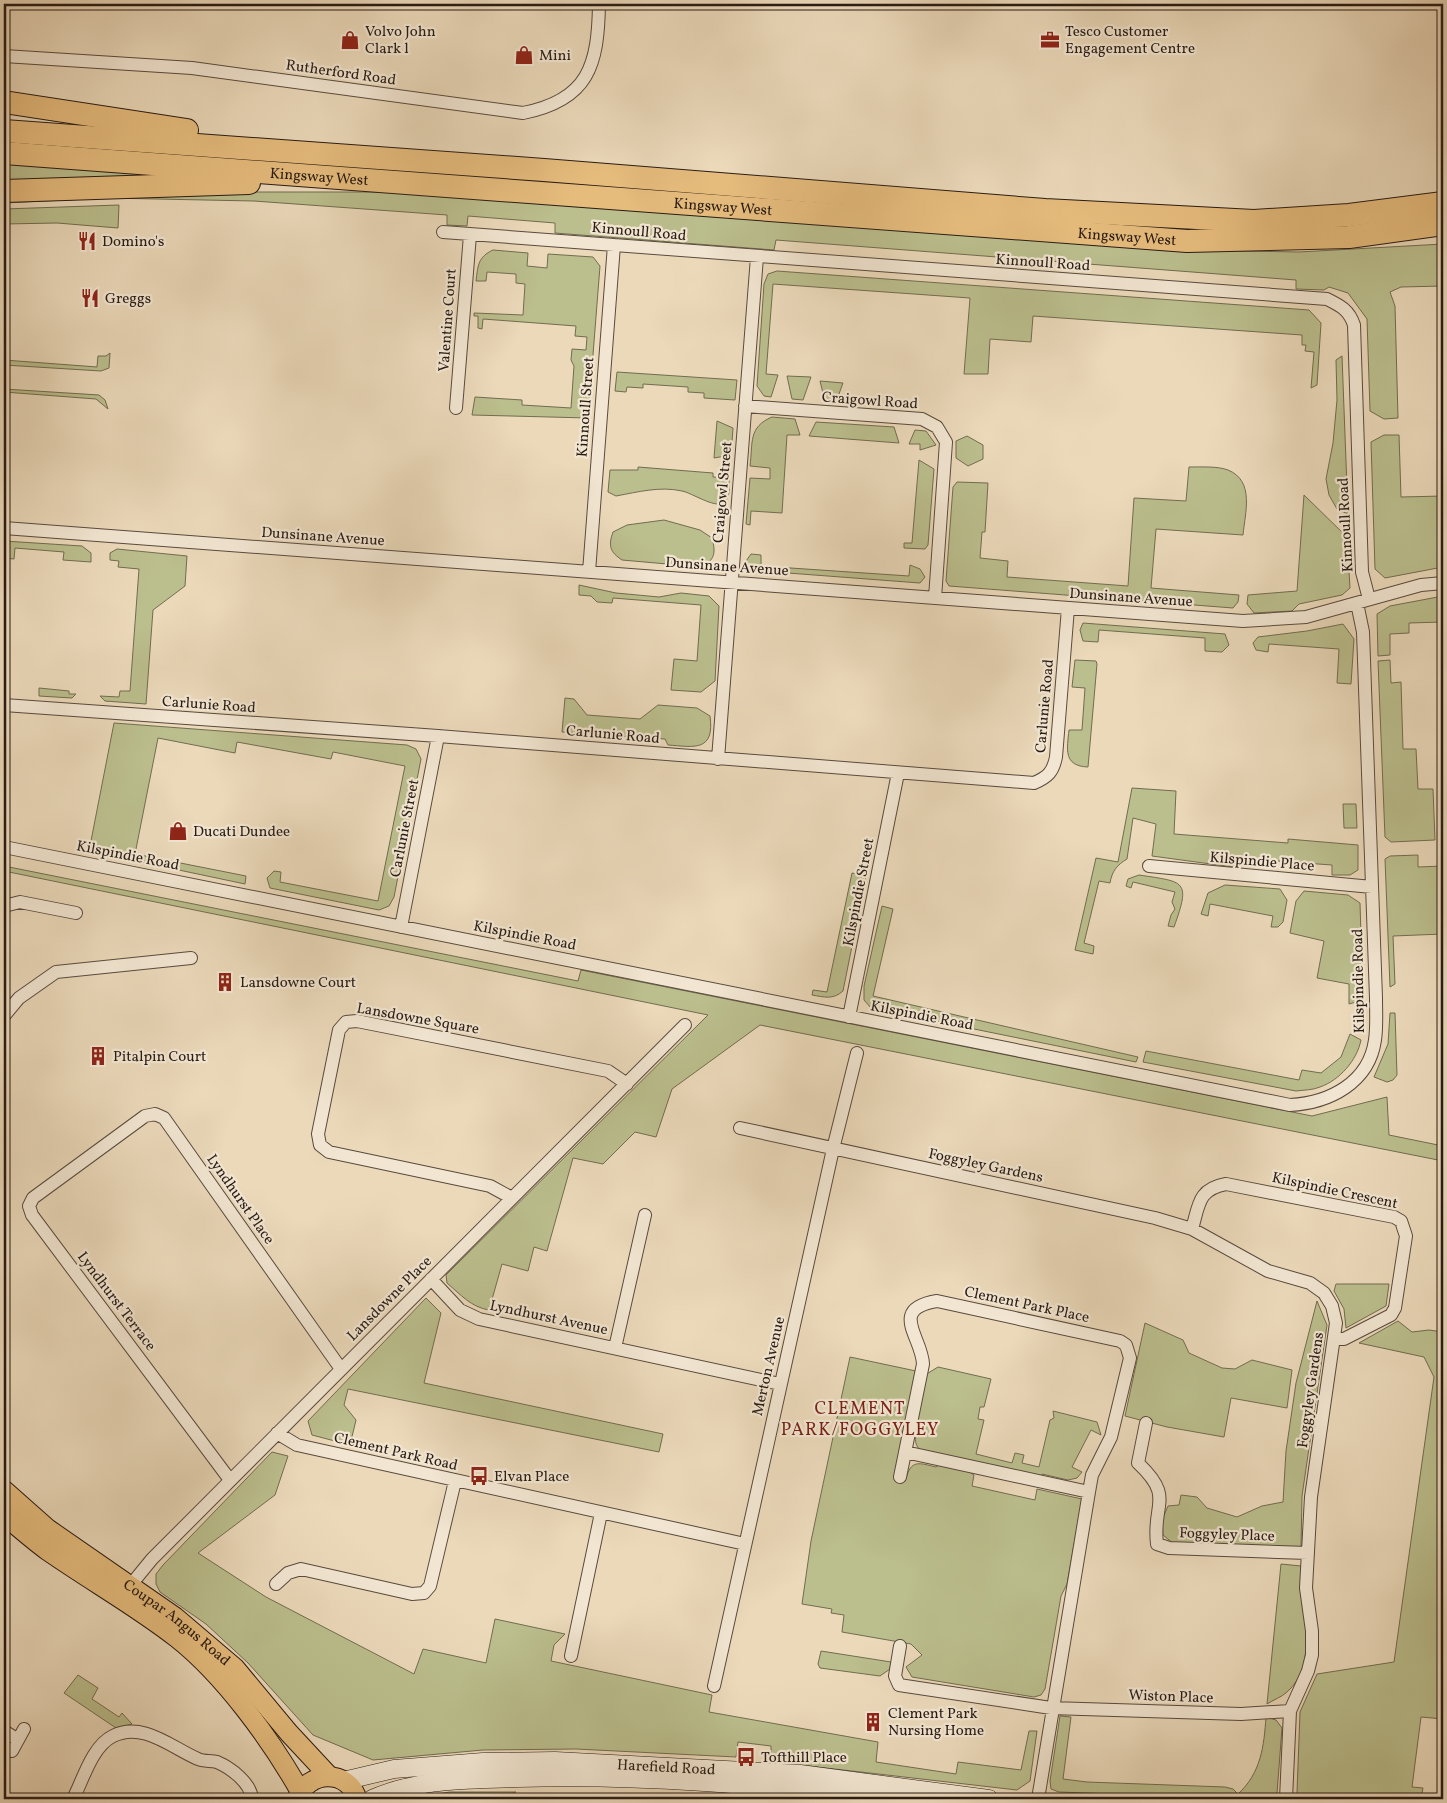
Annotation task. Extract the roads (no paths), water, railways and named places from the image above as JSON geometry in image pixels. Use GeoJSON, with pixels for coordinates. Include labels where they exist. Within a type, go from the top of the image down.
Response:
{"type":"FeatureCollection","features":[{"type":"Feature","properties":{"kind":"highway"},"geometry":{"type":"LineString","coordinates":[[4,102],[349,156]]}},
{"type":"Feature","properties":{"kind":"highway","name":"Kingsway West"},"geometry":{"type":"LineString","coordinates":[[4,131],[1045,210],[1254,221],[1349,215],[1443,203]]}},
{"type":"Feature","properties":{"kind":"highway","name":"Kingsway West"},"geometry":{"type":"LineString","coordinates":[[4,153],[1187,241],[1349,237],[1443,224]]}},
{"type":"Feature","properties":{"kind":"highway"},"geometry":{"type":"LineString","coordinates":[[4,191],[373,179]]}},
{"type":"Feature","properties":{"kind":"highway"},"geometry":{"type":"LineString","coordinates":[[1349,215],[1443,188]]}},
{"type":"Feature","properties":{"kind":"highway"},"geometry":{"type":"LineString","coordinates":[[1349,237],[1412,237],[1443,234]]}},
{"type":"Feature","properties":{"kind":"main road","name":"Coupar Angus Road"},"geometry":{"type":"LineString","coordinates":[[4,1490],[48,1529],[126,1592],[205,1664],[282,1760],[298,1795],[313,1780],[336,1778]]}},
{"type":"Feature","properties":{"kind":"main road","name":"Coupar Angus Road"},"geometry":{"type":"LineString","coordinates":[[4,1515],[47,1550],[175,1617],[235,1668],[289,1733],[336,1778],[351,1787],[356,1799]]}},
{"type":"Feature","properties":{"kind":"street","name":"Rutherford Road"},"geometry":{"type":"LineString","coordinates":[[4,56],[192,68],[522,113],[545,108],[561,100],[577,88],[587,75],[595,58],[598,42],[599,4]]}},
{"type":"Feature","properties":{"kind":"street","name":"Kinnoull Road"},"geometry":{"type":"LineString","coordinates":[[443,232],[1327,299],[1342,306],[1350,313],[1354,325],[1363,601]]}},
{"type":"Feature","properties":{"kind":"street","name":"Valentine Court"},"geometry":{"type":"LineString","coordinates":[[456,408],[470,235]]}},
{"type":"Feature","properties":{"kind":"street","name":"Kinnoull Street"},"geometry":{"type":"LineString","coordinates":[[589,572],[614,245]]}},
{"type":"Feature","properties":{"kind":"street","name":"Craigowl Street"},"geometry":{"type":"LineString","coordinates":[[718,759],[758,257]]}},
{"type":"Feature","properties":{"kind":"street","name":"Craigowl Road"},"geometry":{"type":"LineString","coordinates":[[745,406],[922,419],[937,426],[946,442],[935,598]]}},
{"type":"Feature","properties":{"kind":"street","name":"Dunsinane Avenue"},"geometry":{"type":"LineString","coordinates":[[4,528],[1259,622],[1306,617],[1421,585],[1443,583]]}},
{"type":"Feature","properties":{"kind":"street","name":"Kilspindie Road"},"geometry":{"type":"LineString","coordinates":[[4,847],[1290,1105],[1311,1104],[1335,1096],[1353,1083],[1368,1063],[1375,1041],[1363,601]]}},
{"type":"Feature","properties":{"kind":"street","name":"Carlunie Road"},"geometry":{"type":"LineString","coordinates":[[4,705],[438,736],[1034,783],[1046,778],[1054,768],[1068,608]]}},
{"type":"Feature","properties":{"kind":"street","name":"Carlunie Street"},"geometry":{"type":"LineString","coordinates":[[401,927],[438,736]]}},
{"type":"Feature","properties":{"kind":"street","name":"Kilspindie Street"},"geometry":{"type":"LineString","coordinates":[[849,1017],[898,773]]}},
{"type":"Feature","properties":{"kind":"street","name":"Kilspindie Place"},"geometry":{"type":"LineString","coordinates":[[1149,866],[1372,887]]}},
{"type":"Feature","properties":{"kind":"street"},"geometry":{"type":"LineString","coordinates":[[4,906],[20,902],[76,913]]}},
{"type":"Feature","properties":{"kind":"street"},"geometry":{"type":"LineString","coordinates":[[4,1016],[19,998],[56,972],[191,958]]}},
{"type":"Feature","properties":{"kind":"street","name":"Lansdowne Square"},"geometry":{"type":"LineString","coordinates":[[512,1198],[490,1186],[329,1152],[320,1145],[318,1134],[339,1030],[346,1022],[357,1021],[608,1071],[627,1084]]}},
{"type":"Feature","properties":{"kind":"street","name":"Lansdowne Place"},"geometry":{"type":"LineString","coordinates":[[126,1592],[152,1559],[685,1025]]}},
{"type":"Feature","properties":{"kind":"street","name":"Merton Avenue"},"geometry":{"type":"LineString","coordinates":[[714,1686],[833,1149],[857,1053]]}},
{"type":"Feature","properties":{"kind":"street","name":"Lyndhurst Place"},"geometry":{"type":"LineString","coordinates":[[92,1154],[145,1116],[155,1114],[164,1118],[341,1369]]}},
{"type":"Feature","properties":{"kind":"street","name":"Foggyley Gardens"},"geometry":{"type":"LineString","coordinates":[[740,1128],[1155,1218],[1192,1229],[1268,1271],[1310,1283],[1324,1293],[1332,1306],[1336,1323],[1311,1497],[1306,1588],[1312,1631],[1312,1655],[1308,1671],[1290,1711],[1286,1799]]}},
{"type":"Feature","properties":{"kind":"street","name":"Lyndhurst Terrace"},"geometry":{"type":"LineString","coordinates":[[92,1154],[33,1198],[29,1206],[32,1215],[230,1480]]}},
{"type":"Feature","properties":{"kind":"street","name":"Kilspindie Crescent"},"geometry":{"type":"LineString","coordinates":[[1192,1229],[1201,1198],[1212,1186],[1226,1184],[1394,1217],[1401,1221],[1406,1236],[1395,1308],[1391,1315],[1344,1339],[1334,1339]]}},
{"type":"Feature","properties":{"kind":"street","name":"Lyndhurst Avenue"},"geometry":{"type":"LineString","coordinates":[[615,1348],[645,1215]]}},
{"type":"Feature","properties":{"kind":"street","name":"Lyndhurst Avenue"},"geometry":{"type":"LineString","coordinates":[[431,1279],[460,1310],[479,1319],[780,1384]]}},
{"type":"Feature","properties":{"kind":"street","name":"Clement Park Place"},"geometry":{"type":"LineString","coordinates":[[900,1477],[923,1364],[923,1354],[912,1332],[910,1320],[914,1309],[925,1303],[937,1301],[1120,1341],[1126,1345],[1130,1358],[1111,1437],[1092,1475],[1051,1708],[1038,1799]]}},
{"type":"Feature","properties":{"kind":"street","name":"Foggyley Place"},"geometry":{"type":"LineString","coordinates":[[1146,1423],[1138,1463],[1153,1477],[1161,1498],[1156,1534],[1157,1544],[1169,1548],[1308,1553]]}},
{"type":"Feature","properties":{"kind":"street","name":"Clement Park Road"},"geometry":{"type":"LineString","coordinates":[[277,1433],[297,1445],[745,1544]]}},
{"type":"Feature","properties":{"kind":"street"},"geometry":{"type":"LineString","coordinates":[[905,1452],[1089,1492]]}},
{"type":"Feature","properties":{"kind":"street"},"geometry":{"type":"LineString","coordinates":[[276,1584],[288,1573],[301,1569],[412,1594],[424,1593],[430,1586],[455,1481]]}},
{"type":"Feature","properties":{"kind":"street"},"geometry":{"type":"LineString","coordinates":[[571,1656],[601,1513]]}},
{"type":"Feature","properties":{"kind":"street"},"geometry":{"type":"LineString","coordinates":[[900,1646],[895,1676],[899,1685],[1051,1708]]}},
{"type":"Feature","properties":{"kind":"street","name":"Wiston Place"},"geometry":{"type":"LineString","coordinates":[[1051,1708],[1242,1714],[1290,1711]]}},
{"type":"Feature","properties":{"kind":"street"},"geometry":{"type":"LineString","coordinates":[[4,1731],[21,1734],[12,1751]]}},
{"type":"Feature","properties":{"kind":"street"},"geometry":{"type":"LineString","coordinates":[[73,1799],[99,1748],[114,1736],[134,1732],[150,1734],[200,1761],[216,1762],[244,1780],[252,1797]]}},
{"type":"Feature","properties":{"kind":"street","name":"Harefield Road"},"geometry":{"type":"LineString","coordinates":[[336,1778],[394,1769],[483,1762],[555,1761],[800,1774],[989,1799]]}},
{"type":"Feature","properties":{"kind":"street","name":"Harefield Road"},"geometry":{"type":"LineString","coordinates":[[372,1799],[397,1788],[444,1781],[555,1777],[684,1779],[823,1796],[883,1799]]}},
{"type":"Feature","properties":{"kind":"place","name":"Volvo John Clark l"},"geometry":{"type":"Point","coordinates":[350,40]}},
{"type":"Feature","properties":{"kind":"place","name":"Tesco Customer Engagement Centre"},"geometry":{"type":"Point","coordinates":[1050,40]}},
{"type":"Feature","properties":{"kind":"place","name":"Mini"},"geometry":{"type":"Point","coordinates":[524,55]}},
{"type":"Feature","properties":{"kind":"place","name":"Domino's"},"geometry":{"type":"Point","coordinates":[87,241]}},
{"type":"Feature","properties":{"kind":"place","name":"Greggs"},"geometry":{"type":"Point","coordinates":[90,298]}},
{"type":"Feature","properties":{"kind":"place","name":"Ducati Dundee"},"geometry":{"type":"Point","coordinates":[178,831]}},
{"type":"Feature","properties":{"kind":"place","name":"Lansdowne Court"},"geometry":{"type":"Point","coordinates":[225,982]}},
{"type":"Feature","properties":{"kind":"place","name":"Pitalpin Court"},"geometry":{"type":"Point","coordinates":[98,1056]}},
{"type":"Feature","properties":{"kind":"place","name":"Elvan Place"},"geometry":{"type":"Point","coordinates":[479,1476]}},
{"type":"Feature","properties":{"kind":"place","name":"Clement Park Nursing Home"},"geometry":{"type":"Point","coordinates":[873,1722]}},
{"type":"Feature","properties":{"kind":"place","name":"Tofthill Place"},"geometry":{"type":"Point","coordinates":[746,1757]}},
{"type":"Feature","properties":{"kind":"district","name":"CLEMENT PARK/FOGGYLEY"},"geometry":{"type":"Point","coordinates":[860,1418]}}]}
